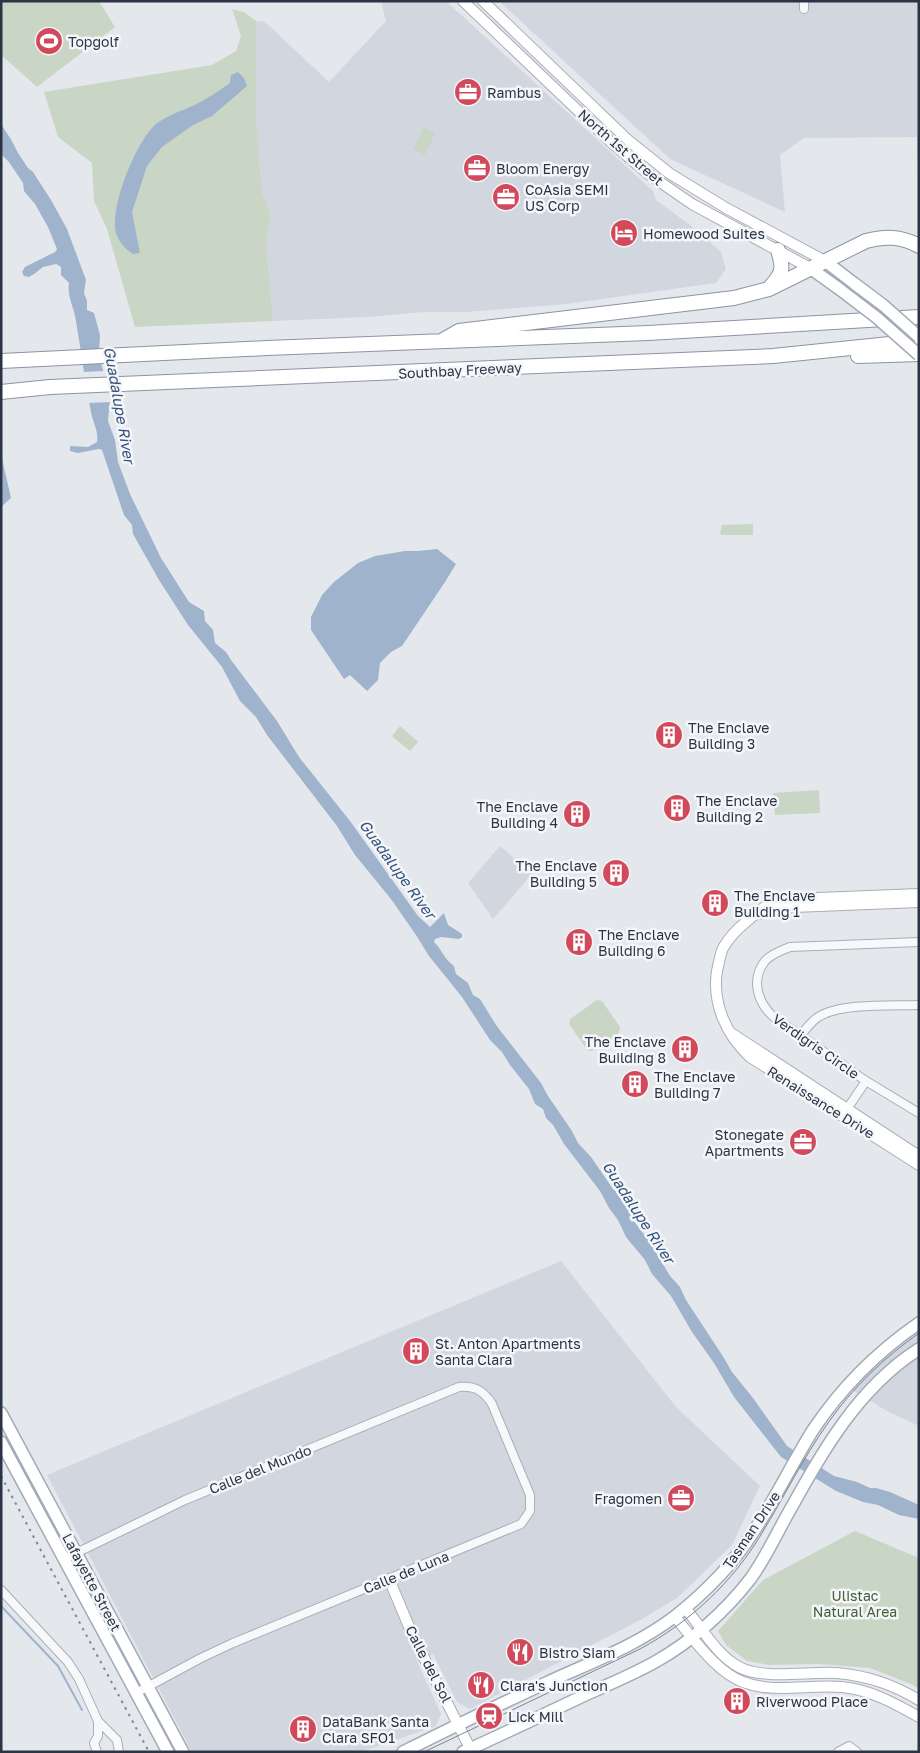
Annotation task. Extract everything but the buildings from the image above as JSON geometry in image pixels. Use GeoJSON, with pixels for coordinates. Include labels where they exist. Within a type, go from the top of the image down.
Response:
{"type":"FeatureCollection","features":[{"type":"Feature","properties":{"kind":"highway"},"geometry":{"type":"LineString","coordinates":[[440,342],[459,331],[734,298],[769,289],[866,241],[882,237],[909,240],[919,246]]}},
{"type":"Feature","properties":{"kind":"highway"},"geometry":{"type":"LineString","coordinates":[[769,289],[778,278],[782,269],[778,250]]}},
{"type":"Feature","properties":{"kind":"highway","name":"Southbay Freeway"},"geometry":{"type":"LineString","coordinates":[[1,361],[709,330],[919,317]]}},
{"type":"Feature","properties":{"kind":"highway","name":"Southbay Freeway"},"geometry":{"type":"LineString","coordinates":[[1,392],[50,387],[138,385],[773,356],[919,341]]}},
{"type":"Feature","properties":{"kind":"highway"},"geometry":{"type":"LineString","coordinates":[[773,356],[790,359],[919,354]]}},
{"type":"Feature","properties":{"kind":"main road","name":"North 1st Street"},"geometry":{"type":"LineString","coordinates":[[463,1],[613,144],[647,173],[692,204],[810,268],[876,317],[919,354]]}},
{"type":"Feature","properties":{"kind":"main road","name":"North 1st Street"},"geometry":{"type":"LineString","coordinates":[[483,1],[630,141],[669,173],[726,208],[825,261],[883,305],[919,337]]}},
{"type":"Feature","properties":{"kind":"main road","name":"Renaissance Drive"},"geometry":{"type":"LineString","coordinates":[[919,894],[780,900],[764,905],[738,928],[728,940],[722,950],[716,981],[718,1007],[722,1020],[730,1033],[919,1164]]}},
{"type":"Feature","properties":{"kind":"main road"},"geometry":{"type":"LineString","coordinates":[[755,914],[793,907],[919,902]]}},
{"type":"Feature","properties":{"kind":"main road","name":"Renaissance Drive"},"geometry":{"type":"LineString","coordinates":[[845,1113],[919,1156]]}},
{"type":"Feature","properties":{"kind":"main road","name":"Tasman Drive"},"geometry":{"type":"LineString","coordinates":[[403,1752],[628,1645],[675,1617],[731,1563],[752,1533],[813,1430],[833,1402],[887,1347],[919,1323]]}},
{"type":"Feature","properties":{"kind":"main road","name":"Tasman Drive"},"geometry":{"type":"LineString","coordinates":[[467,1750],[645,1667],[692,1637],[723,1609],[751,1578],[826,1447],[850,1414],[884,1377],[919,1349]]}},
{"type":"Feature","properties":{"kind":"main road","name":"Lafayette Street"},"geometry":{"type":"LineString","coordinates":[[1,1413],[183,1752]]}},
{"type":"Feature","properties":{"kind":"main road","name":"Lafayette Street"},"geometry":{"type":"LineString","coordinates":[[1,1442],[168,1752]]}},
{"type":"Feature","properties":{"kind":"main road","name":"Calle del Sol"},"geometry":{"type":"LineString","coordinates":[[390,1579],[413,1636],[459,1724],[467,1750]]}},
{"type":"Feature","properties":{"kind":"main road"},"geometry":{"type":"LineString","coordinates":[[685,1608],[724,1657],[740,1667],[776,1674],[836,1673],[868,1678],[899,1688],[919,1700]]}},
{"type":"Feature","properties":{"kind":"main road"},"geometry":{"type":"LineString","coordinates":[[675,1617],[722,1670],[742,1682],[772,1688],[841,1687],[868,1692],[887,1699],[919,1718]]}},
{"type":"Feature","properties":{"kind":"street","name":"Verdigris Circle"},"geometry":{"type":"LineString","coordinates":[[919,942],[790,947],[766,960],[758,975],[758,996],[766,1010],[775,1018],[866,1080],[919,1113]]}},
{"type":"Feature","properties":{"kind":"street"},"geometry":{"type":"LineString","coordinates":[[801,1035],[818,1017],[830,1011],[843,1008],[919,1005]]}},
{"type":"Feature","properties":{"kind":"street"},"geometry":{"type":"LineString","coordinates":[[845,1113],[866,1080]]}},
{"type":"Feature","properties":{"kind":"street","name":"Calle de Luna"},"geometry":{"type":"LineString","coordinates":[[136,1693],[233,1644],[521,1524],[530,1511],[530,1495],[492,1404],[479,1389],[469,1386],[459,1388]]}},
{"type":"Feature","properties":{"kind":"street","name":"Calle del Mundo"},"geometry":{"type":"LineString","coordinates":[[64,1559],[185,1500],[459,1388]]}},
{"type":"Feature","properties":{"kind":"street"},"geometry":{"type":"LineString","coordinates":[[1,1590],[68,1662],[79,1679],[98,1721],[116,1736],[118,1750]]}},
{"type":"Feature","properties":{"kind":"street"},"geometry":{"type":"LineString","coordinates":[[97,1752],[94,1744],[98,1736],[98,1721]]}},
{"type":"Feature","properties":{"kind":"street"},"geometry":{"type":"LineString","coordinates":[[98,1736],[109,1732]]}},
{"type":"Feature","properties":{"kind":"street"},"geometry":{"type":"LineString","coordinates":[[838,1752],[849,1746],[857,1752]]}},
{"type":"Feature","properties":{"kind":"shaded area"},"geometry":{"type":"Polygon","coordinates":[[[381,1],[446,1],[653,191],[656,200],[698,231],[721,252],[726,269],[716,283],[566,304],[466,312],[423,312],[367,317],[273,321],[266,238],[271,218],[262,191],[256,120],[256,21],[265,22],[329,82],[386,21],[381,1]]]}},
{"type":"Feature","properties":{"kind":"shaded area"},"geometry":{"type":"Polygon","coordinates":[[[499,1],[919,1],[919,204],[917,137],[804,138],[780,155],[785,212],[670,159],[499,1]]]}},
{"type":"Feature","properties":{"kind":"shaded area"},"geometry":{"type":"Polygon","coordinates":[[[500,846],[532,874],[493,919],[468,883],[500,846]]]}},
{"type":"Feature","properties":{"kind":"shaded area"},"geometry":{"type":"Polygon","coordinates":[[[561,1261],[676,1407],[760,1486],[732,1545],[677,1598],[642,1619],[470,1709],[457,1702],[433,1654],[417,1661],[441,1714],[436,1726],[361,1752],[192,1752],[47,1475],[561,1261]]]}},
{"type":"Feature","properties":{"kind":"shaded area"},"geometry":{"type":"Polygon","coordinates":[[[919,1324],[919,1426],[887,1411],[847,1387],[919,1324]]]}},
{"type":"Feature","properties":{"kind":"green space","name":"Topgolf"},"geometry":{"type":"Polygon","coordinates":[[[1,1],[99,1],[115,27],[37,87],[1,55],[1,1]]]}},
{"type":"Feature","properties":{"kind":"green space"},"geometry":{"type":"Polygon","coordinates":[[[232,9],[244,12],[256,21],[256,118],[262,191],[271,218],[266,238],[273,321],[135,327],[107,229],[94,201],[92,163],[58,137],[44,92],[212,65],[236,51],[241,36],[232,9]]]}},
{"type":"Feature","properties":{"kind":"green space"},"geometry":{"type":"Polygon","coordinates":[[[423,128],[435,133],[425,155],[413,149],[423,128]]]}},
{"type":"Feature","properties":{"kind":"green space"},"geometry":{"type":"Polygon","coordinates":[[[753,524],[753,535],[721,535],[720,533],[722,525],[753,524]]]}},
{"type":"Feature","properties":{"kind":"green space"},"geometry":{"type":"Polygon","coordinates":[[[400,726],[418,742],[410,751],[392,736],[400,726]]]}},
{"type":"Feature","properties":{"kind":"green space"},"geometry":{"type":"Polygon","coordinates":[[[819,790],[820,813],[775,815],[773,793],[819,790]]]}},
{"type":"Feature","properties":{"kind":"green space"},"geometry":{"type":"Polygon","coordinates":[[[597,1000],[602,1001],[620,1027],[619,1033],[592,1051],[588,1051],[569,1024],[570,1019],[597,1000]]]}},
{"type":"Feature","properties":{"kind":"green space","name":"Ulistac Natural Area"},"geometry":{"type":"Polygon","coordinates":[[[855,1531],[919,1558],[919,1689],[870,1668],[819,1664],[769,1665],[747,1661],[726,1645],[718,1631],[763,1580],[855,1531]]]}},
{"type":"Feature","properties":{"kind":"water"},"geometry":{"type":"Polygon","coordinates":[[[238,72],[244,78],[247,86],[212,116],[193,125],[162,147],[147,166],[132,212],[140,253],[133,254],[125,248],[119,239],[116,233],[115,222],[120,192],[140,145],[156,124],[211,96],[230,83],[231,75],[238,72]]]}},
{"type":"Feature","properties":{"kind":"water"},"geometry":{"type":"Polygon","coordinates":[[[1,124],[18,153],[51,200],[67,229],[86,280],[84,293],[87,301],[87,310],[94,313],[100,335],[99,354],[110,399],[108,421],[115,440],[118,462],[130,494],[161,558],[189,602],[204,611],[205,621],[213,630],[215,643],[226,652],[277,721],[299,757],[350,821],[418,916],[430,927],[444,913],[448,925],[462,934],[462,937],[459,939],[441,937],[435,939],[434,942],[454,966],[456,974],[468,983],[473,995],[480,999],[496,1025],[541,1083],[578,1143],[621,1197],[633,1220],[649,1241],[670,1276],[680,1287],[686,1300],[732,1372],[787,1446],[834,1476],[857,1482],[870,1488],[890,1492],[919,1505],[919,1519],[899,1515],[878,1505],[863,1502],[836,1491],[781,1457],[734,1397],[671,1296],[652,1274],[645,1260],[626,1237],[600,1191],[564,1144],[553,1125],[546,1118],[543,1109],[535,1104],[529,1089],[502,1052],[490,1040],[462,997],[429,956],[391,899],[355,855],[337,826],[267,735],[256,717],[240,701],[222,667],[188,625],[159,580],[133,534],[132,525],[124,515],[102,450],[78,453],[70,451],[70,446],[88,447],[97,442],[97,431],[89,401],[69,283],[61,275],[61,267],[56,264],[43,267],[29,277],[24,276],[22,272],[25,267],[55,252],[57,249],[48,227],[35,204],[24,191],[23,183],[9,162],[1,154],[1,124]]]}},
{"type":"Feature","properties":{"kind":"water"},"geometry":{"type":"Polygon","coordinates":[[[1,454],[11,498],[1,507],[1,454]]]}},
{"type":"Feature","properties":{"kind":"water"},"geometry":{"type":"Polygon","coordinates":[[[437,549],[456,564],[402,646],[391,652],[380,663],[378,680],[367,691],[350,675],[344,679],[311,630],[311,617],[322,595],[334,582],[358,563],[375,556],[405,551],[437,549]]]}},
{"type":"Feature","properties":{"kind":"pier"},"geometry":{"type":"Polygon","coordinates":[[[106,371],[112,402],[87,403],[82,372],[106,371]]]}},
{"type":"Feature","properties":{"kind":"waterway"},"geometry":{"type":"LineString","coordinates":[[1,1606],[58,1666],[82,1710]]}},
{"type":"Feature","properties":{"kind":"tram line"},"geometry":{"type":"LineString","coordinates":[[424,1752],[640,1649],[693,1613],[738,1568],[770,1519],[819,1436],[848,1397],[870,1374],[919,1333]]}},
{"type":"Feature","properties":{"kind":"railway"},"geometry":{"type":"LineString","coordinates":[[1,1476],[149,1752]]}},
{"type":"Feature","properties":{"kind":"place","name":"Topgolf"},"geometry":{"type":"Point","coordinates":[49,41]}},
{"type":"Feature","properties":{"kind":"place","name":"Rambus"},"geometry":{"type":"Point","coordinates":[468,92]}},
{"type":"Feature","properties":{"kind":"place","name":"Bloom Energy"},"geometry":{"type":"Point","coordinates":[477,168]}},
{"type":"Feature","properties":{"kind":"place","name":"CoAsia SEMI US Corp"},"geometry":{"type":"Point","coordinates":[506,197]}},
{"type":"Feature","properties":{"kind":"place","name":"Homewood Suites"},"geometry":{"type":"Point","coordinates":[624,233]}},
{"type":"Feature","properties":{"kind":"place","name":"The Enclave Building 3"},"geometry":{"type":"Point","coordinates":[669,735]}},
{"type":"Feature","properties":{"kind":"place","name":"The Enclave Building 2"},"geometry":{"type":"Point","coordinates":[677,808]}},
{"type":"Feature","properties":{"kind":"place","name":"The Enclave Building 4"},"geometry":{"type":"Point","coordinates":[577,814]}},
{"type":"Feature","properties":{"kind":"place","name":"The Enclave Building 5"},"geometry":{"type":"Point","coordinates":[616,873]}},
{"type":"Feature","properties":{"kind":"place","name":"The Enclave Building 1"},"geometry":{"type":"Point","coordinates":[715,903]}},
{"type":"Feature","properties":{"kind":"place","name":"The Enclave Building 6"},"geometry":{"type":"Point","coordinates":[579,942]}},
{"type":"Feature","properties":{"kind":"place","name":"The Enclave Building 8"},"geometry":{"type":"Point","coordinates":[685,1049]}},
{"type":"Feature","properties":{"kind":"place","name":"The Enclave Building 7"},"geometry":{"type":"Point","coordinates":[635,1084]}},
{"type":"Feature","properties":{"kind":"place","name":"Stonegate Apartments"},"geometry":{"type":"Point","coordinates":[803,1142]}},
{"type":"Feature","properties":{"kind":"place","name":"St. Anton Apartments Santa Clara"},"geometry":{"type":"Point","coordinates":[416,1351]}},
{"type":"Feature","properties":{"kind":"place","name":"Fragomen"},"geometry":{"type":"Point","coordinates":[681,1498]}},
{"type":"Feature","properties":{"kind":"place","name":"Bistro Siam"},"geometry":{"type":"Point","coordinates":[520,1652]}},
{"type":"Feature","properties":{"kind":"place","name":"Clara's Junction"},"geometry":{"type":"Point","coordinates":[481,1685]}},
{"type":"Feature","properties":{"kind":"place","name":"Riverwood Place"},"geometry":{"type":"Point","coordinates":[737,1701]}},
{"type":"Feature","properties":{"kind":"place","name":"Lick Mill"},"geometry":{"type":"Point","coordinates":[489,1716]}},
{"type":"Feature","properties":{"kind":"place","name":"DataBank Santa Clara SFO1"},"geometry":{"type":"Point","coordinates":[303,1729]}},
{"type":"Feature","properties":{"kind":"water label","name":"Guadalupe River"},"geometry":{"type":"Point","coordinates":[120,405]}},
{"type":"Feature","properties":{"kind":"water label","name":"Guadalupe River"},"geometry":{"type":"Point","coordinates":[398,869]}},
{"type":"Feature","properties":{"kind":"water label","name":"Guadalupe River"},"geometry":{"type":"Point","coordinates":[639,1212]}}]}
